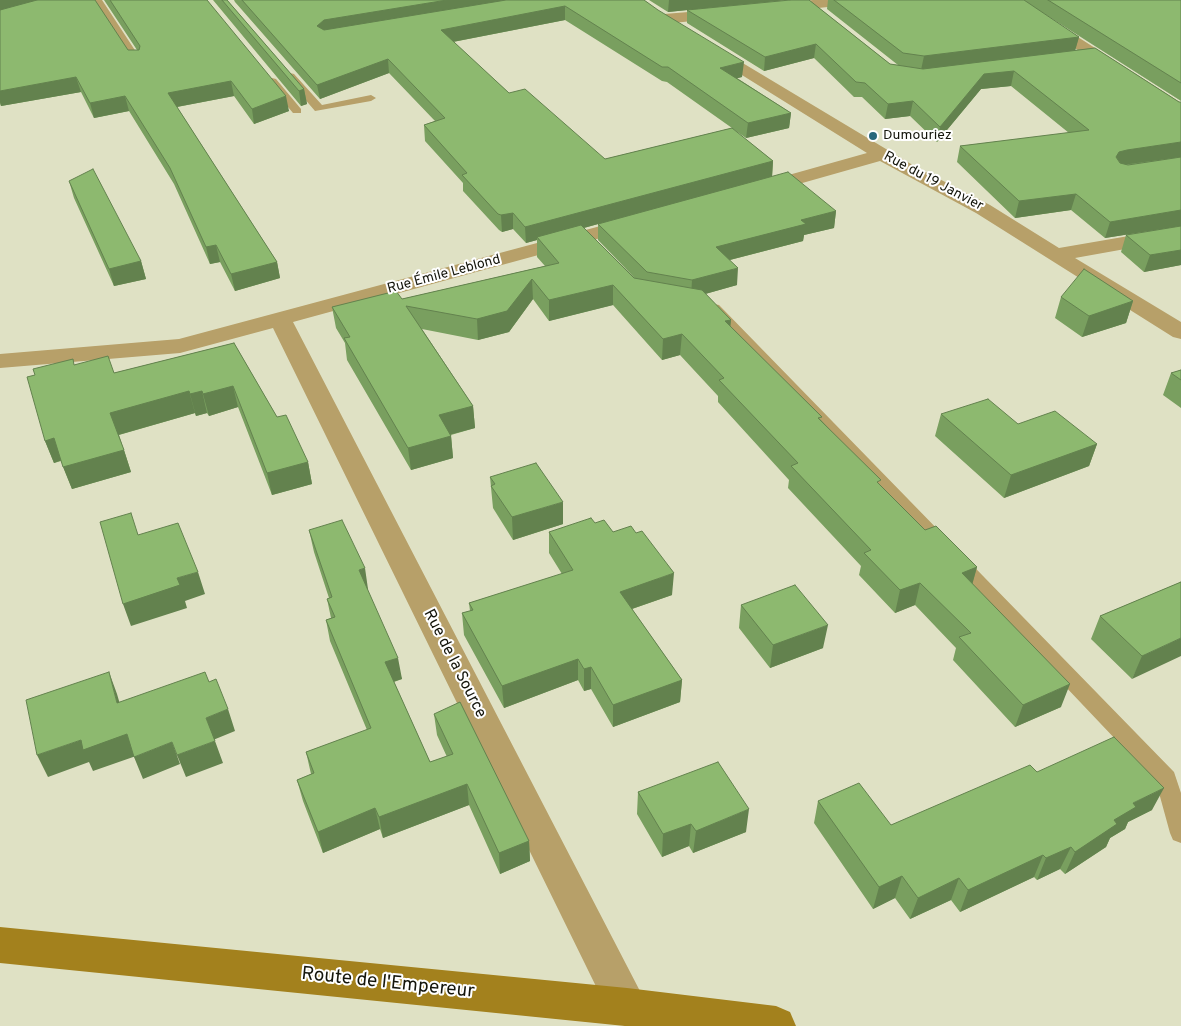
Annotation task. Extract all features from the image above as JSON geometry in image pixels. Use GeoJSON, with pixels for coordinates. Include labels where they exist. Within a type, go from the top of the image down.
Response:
{"type":"FeatureCollection","features":[{"type":"Feature","properties":{"kind":"main road","name":"Route de l'Empereur"},"geometry":{"type":"LineString","coordinates":[[0,945],[627,1007],[776,1026]]}},
{"type":"Feature","properties":{"kind":"street"},"geometry":{"type":"LineString","coordinates":[[760,10],[813,3],[858,0]]}},
{"type":"Feature","properties":{"kind":"street"},"geometry":{"type":"LineString","coordinates":[[1010,0],[1181,111]]}},
{"type":"Feature","properties":{"kind":"street"},"geometry":{"type":"LineString","coordinates":[[813,3],[830,22]]}},
{"type":"Feature","properties":{"kind":"street","name":"Rue du 19 Janvier"},"geometry":{"type":"LineString","coordinates":[[741,12],[656,15],[882,155],[983,209],[1054,255],[1181,332]]}},
{"type":"Feature","properties":{"kind":"street"},"geometry":{"type":"LineString","coordinates":[[1068,59],[1097,55]]}},
{"type":"Feature","properties":{"kind":"street"},"geometry":{"type":"LineString","coordinates":[[742,194],[882,155]]}},
{"type":"Feature","properties":{"kind":"street","name":"Rue Émile Leblond"},"geometry":{"type":"LineString","coordinates":[[0,361],[180,346],[590,242],[649,219]]}},
{"type":"Feature","properties":{"kind":"street"},"geometry":{"type":"LineString","coordinates":[[1054,255],[1181,233]]}},
{"type":"Feature","properties":{"kind":"street","name":"Rue de la Source"},"geometry":{"type":"LineString","coordinates":[[280,320],[627,1007]]}},
{"type":"Feature","properties":{"kind":"lane"},"geometry":{"type":"LineString","coordinates":[[97,0],[137,61]]}},
{"type":"Feature","properties":{"kind":"lane"},"geometry":{"type":"LineString","coordinates":[[282,66],[319,109],[371,98]]}},
{"type":"Feature","properties":{"kind":"lane"},"geometry":{"type":"LineString","coordinates":[[267,74],[298,112]]}},
{"type":"Feature","properties":{"kind":"lane"},"geometry":{"type":"LineString","coordinates":[[697,305],[716,308],[1166,778],[1181,833]]}},
{"type":"Feature","properties":{"kind":"building"},"geometry":{"type":"Polygon","coordinates":[[[37,0],[95,0],[128,50],[139,50],[140,46],[110,0],[207,0],[286,96],[252,109],[231,81],[168,93],[277,262],[231,274],[216,245],[206,247],[170,168],[125,96],[90,103],[76,77],[0,91],[0,10],[37,0]]]}},
{"type":"Feature","properties":{"kind":"building"},"geometry":{"type":"Polygon","coordinates":[[[222,0],[227,0],[304,89],[299,91],[222,0]]]}},
{"type":"Feature","properties":{"kind":"building"},"geometry":{"type":"Polygon","coordinates":[[[242,0],[447,0],[324,20],[317,26],[324,30],[506,0],[644,0],[744,62],[720,68],[791,113],[748,123],[668,67],[662,67],[565,6],[441,30],[509,93],[525,89],[605,159],[732,128],[773,161],[525,227],[513,213],[498,214],[462,175],[467,173],[424,125],[445,118],[388,59],[317,85],[242,0]]]}},
{"type":"Feature","properties":{"kind":"building"},"geometry":{"type":"Polygon","coordinates":[[[790,0],[809,0],[890,64],[923,69],[1095,48],[1181,102],[1181,142],[1127,150],[1119,152],[1116,157],[1120,163],[1128,165],[1181,157],[1181,210],[1110,222],[1076,194],[1019,201],[960,146],[1089,130],[1014,71],[984,74],[940,127],[913,101],[888,104],[865,83],[856,82],[816,44],[765,57],[687,10],[790,0]]]}},
{"type":"Feature","properties":{"kind":"building"},"geometry":{"type":"Polygon","coordinates":[[[834,0],[1024,0],[1079,37],[924,56],[903,53],[834,0]]]}},
{"type":"Feature","properties":{"kind":"building"},"geometry":{"type":"Polygon","coordinates":[[[1048,0],[1181,0],[1181,83],[1048,0]]]}},
{"type":"Feature","properties":{"kind":"building"},"geometry":{"type":"Polygon","coordinates":[[[93,169],[141,261],[109,269],[69,181],[93,169]]]}},
{"type":"Feature","properties":{"kind":"building"},"geometry":{"type":"Polygon","coordinates":[[[788,172],[836,211],[801,220],[806,224],[716,247],[738,268],[692,280],[647,272],[598,224],[788,172]]]}},
{"type":"Feature","properties":{"kind":"building"},"geometry":{"type":"Polygon","coordinates":[[[581,225],[634,278],[702,290],[731,320],[725,321],[822,417],[818,418],[881,480],[877,482],[925,530],[936,526],[977,567],[962,573],[1070,684],[1023,705],[959,637],[971,633],[920,583],[900,590],[864,553],[871,550],[791,466],[798,463],[719,380],[724,378],[682,334],[663,339],[613,285],[549,300],[532,279],[507,311],[477,319],[406,306],[473,406],[439,415],[451,436],[408,448],[344,338],[350,337],[332,307],[396,291],[402,299],[559,263],[537,237],[581,225]]]}},
{"type":"Feature","properties":{"kind":"building"},"geometry":{"type":"Polygon","coordinates":[[[1181,226],[1181,250],[1150,255],[1126,235],[1181,226]]]}},
{"type":"Feature","properties":{"kind":"building"},"geometry":{"type":"Polygon","coordinates":[[[1084,269],[1133,301],[1089,316],[1061,297],[1084,269]]]}},
{"type":"Feature","properties":{"kind":"building"},"geometry":{"type":"Polygon","coordinates":[[[234,343],[277,417],[286,415],[308,462],[267,473],[233,386],[203,394],[202,391],[190,394],[189,391],[110,413],[124,450],[63,467],[54,438],[45,441],[27,377],[35,375],[33,369],[73,359],[74,365],[108,356],[114,373],[234,343]]]}},
{"type":"Feature","properties":{"kind":"building"},"geometry":{"type":"Polygon","coordinates":[[[1181,370],[1181,380],[1171,373],[1181,370]]]}},
{"type":"Feature","properties":{"kind":"building"},"geometry":{"type":"Polygon","coordinates":[[[988,399],[1018,424],[1055,411],[1097,444],[1011,475],[941,414],[988,399]]]}},
{"type":"Feature","properties":{"kind":"building"},"geometry":{"type":"Polygon","coordinates":[[[536,463],[563,502],[512,517],[491,486],[495,484],[490,477],[536,463]]]}},
{"type":"Feature","properties":{"kind":"building"},"geometry":{"type":"Polygon","coordinates":[[[131,513],[138,535],[178,523],[198,572],[177,578],[180,585],[123,604],[100,522],[131,513]]]}},
{"type":"Feature","properties":{"kind":"building"},"geometry":{"type":"Polygon","coordinates":[[[591,518],[595,523],[604,520],[613,532],[631,526],[636,533],[642,531],[674,573],[620,592],[682,680],[613,705],[591,667],[584,669],[578,659],[502,686],[462,613],[473,610],[469,603],[573,570],[549,532],[591,518]]]}},
{"type":"Feature","properties":{"kind":"building"},"geometry":{"type":"Polygon","coordinates":[[[342,520],[365,568],[359,570],[398,658],[385,662],[430,762],[453,754],[434,714],[460,702],[529,841],[499,853],[467,784],[379,817],[375,808],[318,832],[297,780],[314,773],[306,752],[371,728],[326,620],[335,617],[327,599],[332,597],[309,530],[342,520]]]}},
{"type":"Feature","properties":{"kind":"building"},"geometry":{"type":"Polygon","coordinates":[[[1181,582],[1181,638],[1142,656],[1100,616],[1181,582]]]}},
{"type":"Feature","properties":{"kind":"building"},"geometry":{"type":"Polygon","coordinates":[[[795,585],[828,625],[773,645],[741,605],[795,585]]]}},
{"type":"Feature","properties":{"kind":"building"},"geometry":{"type":"Polygon","coordinates":[[[109,672],[117,703],[205,672],[209,682],[216,679],[228,709],[206,718],[215,741],[177,755],[172,742],[134,757],[127,734],[83,750],[81,740],[37,755],[26,700],[109,672]]]}},
{"type":"Feature","properties":{"kind":"building"},"geometry":{"type":"Polygon","coordinates":[[[1114,737],[1164,788],[1133,803],[1136,807],[1114,820],[1117,824],[1075,852],[1071,847],[1046,858],[1043,855],[968,890],[959,878],[918,898],[902,876],[879,887],[818,801],[859,783],[891,825],[1030,765],[1037,772],[1114,737]]]}},
{"type":"Feature","properties":{"kind":"building"},"geometry":{"type":"Polygon","coordinates":[[[718,762],[749,809],[696,831],[691,824],[663,834],[638,792],[718,762]]]}},
{"type":"Feature","properties":{"kind":"place","name":"Dumouriez"},"geometry":{"type":"Point","coordinates":[873,136]}}]}
